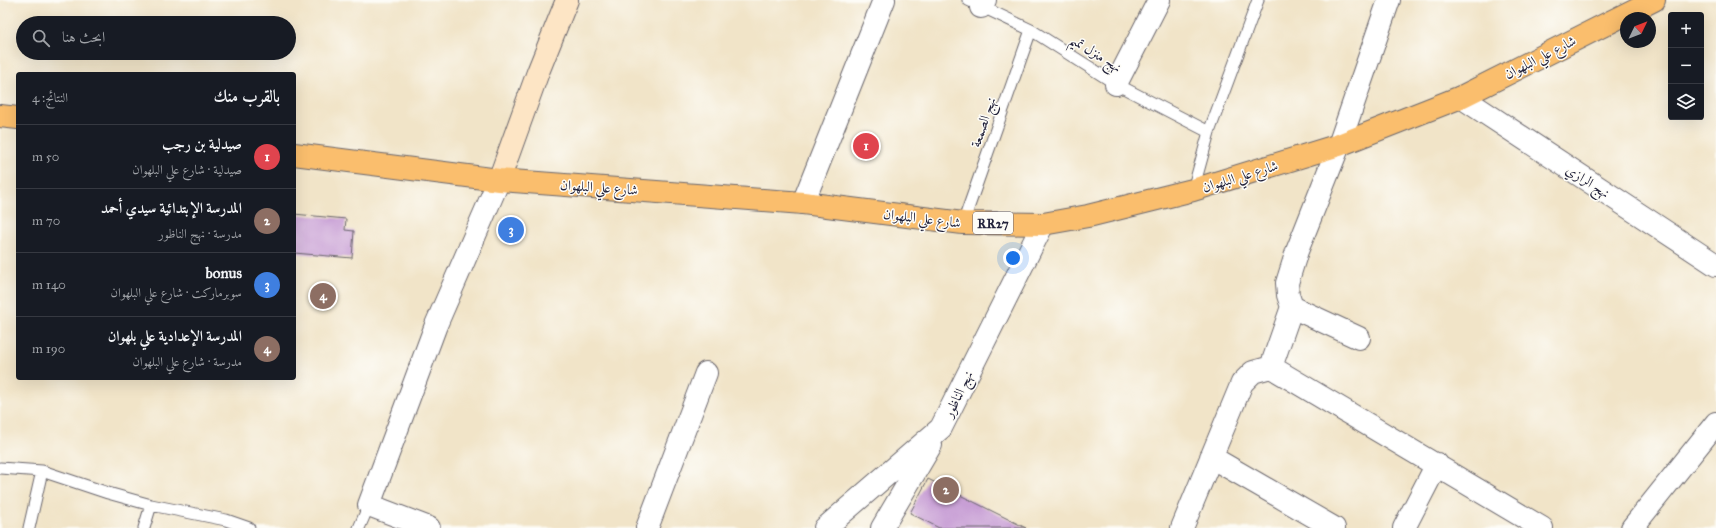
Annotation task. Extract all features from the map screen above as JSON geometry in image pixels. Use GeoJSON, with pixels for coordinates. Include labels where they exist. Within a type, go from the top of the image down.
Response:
{"type":"FeatureCollection","features":[{"type":"Feature","properties":{"kind":"main road"},"geometry":{"type":"LineString","coordinates":[[500,180],[538,72],[567,0]]}},
{"type":"Feature","properties":{"kind":"main road","name":"شارع علي البلهوان"},"geometry":{"type":"LineString","coordinates":[[296,154],[500,180],[803,203],[963,223],[1043,224],[1088,216],[1193,190],[1340,146],[1461,97],[1651,1]]}},
{"type":"Feature","properties":{"kind":"main road"},"geometry":{"type":"LineString","coordinates":[[0,116],[16,118]]}},
{"type":"Feature","properties":{"kind":"street"},"geometry":{"type":"LineString","coordinates":[[803,203],[884,0]]}},
{"type":"Feature","properties":{"kind":"street"},"geometry":{"type":"LineString","coordinates":[[1116,84],[1159,0]]}},
{"type":"Feature","properties":{"kind":"street"},"geometry":{"type":"LineString","coordinates":[[1271,367],[1292,307],[1288,295],[1288,283],[1297,251],[1340,146],[1389,0]]}},
{"type":"Feature","properties":{"kind":"street","name":"نهج الرازي"},"geometry":{"type":"LineString","coordinates":[[1461,97],[1716,265]]}},
{"type":"Feature","properties":{"kind":"street"},"geometry":{"type":"LineString","coordinates":[[429,528],[369,505],[436,325],[500,180]]}},
{"type":"Feature","properties":{"kind":"street","name":"نهج الناظور"},"geometry":{"type":"LineString","coordinates":[[825,528],[941,428],[1043,224]]}},
{"type":"Feature","properties":{"kind":"street"},"geometry":{"type":"LineString","coordinates":[[1292,307],[1359,338]]}},
{"type":"Feature","properties":{"kind":"street"},"geometry":{"type":"LineString","coordinates":[[1182,528],[1242,383],[1253,372],[1271,367],[1437,464],[1542,528]]}},
{"type":"Feature","properties":{"kind":"street"},"geometry":{"type":"LineString","coordinates":[[647,528],[706,373]]}},
{"type":"Feature","properties":{"kind":"street"},"geometry":{"type":"LineString","coordinates":[[1632,528],[1716,423]]}},
{"type":"Feature","properties":{"kind":"street"},"geometry":{"type":"LineString","coordinates":[[882,528],[941,428]]}},
{"type":"Feature","properties":{"kind":"street"},"geometry":{"type":"LineString","coordinates":[[1211,457],[1334,528]]}},
{"type":"Feature","properties":{"kind":"street"},"geometry":{"type":"LineString","coordinates":[[1404,528],[1437,464]]}},
{"type":"Feature","properties":{"kind":"lane"},"geometry":{"type":"LineString","coordinates":[[1193,190],[1209,132],[1258,0]]}},
{"type":"Feature","properties":{"kind":"lane","name":"نهج منزل تميم"},"geometry":{"type":"LineString","coordinates":[[978,2],[1031,30],[1116,84],[1209,132]]}},
{"type":"Feature","properties":{"kind":"lane","name":"نهج الصمعة"},"geometry":{"type":"LineString","coordinates":[[963,223],[1031,30]]}},
{"type":"Feature","properties":{"kind":"lane"},"geometry":{"type":"LineString","coordinates":[[0,468],[42,471],[108,493],[226,520],[249,528]]}},
{"type":"Feature","properties":{"kind":"lane"},"geometry":{"type":"LineString","coordinates":[[29,528],[42,471]]}},
{"type":"Feature","properties":{"kind":"lane"},"geometry":{"type":"LineString","coordinates":[[144,528],[151,504]]}},
{"type":"Feature","properties":{"kind":"lane"},"geometry":{"type":"LineString","coordinates":[[359,528],[369,505]]}},
{"type":"Feature","properties":{"kind":"building"},"geometry":{"type":"Polygon","coordinates":[[[296,214],[346,219],[345,230],[354,231],[352,258],[296,253],[296,214]]]}},
{"type":"Feature","properties":{"kind":"building"},"geometry":{"type":"Polygon","coordinates":[[[928,479],[1026,528],[939,528],[910,513],[928,479]]]}},
{"type":"Feature","properties":{"kind":"place","name":"صيدلية بن رجب"},"geometry":{"type":"Point","coordinates":[866,146]}},
{"type":"Feature","properties":{"kind":"place","name":"bonus"},"geometry":{"type":"Point","coordinates":[511,230]}},
{"type":"Feature","properties":{"kind":"place","name":"المدرسة الإعدادية علي بلهوان"},"geometry":{"type":"Point","coordinates":[323,296]}},
{"type":"Feature","properties":{"kind":"place","name":"المدرسة الإبتدائية سيدي أحمد"},"geometry":{"type":"Point","coordinates":[946,490]}}]}
